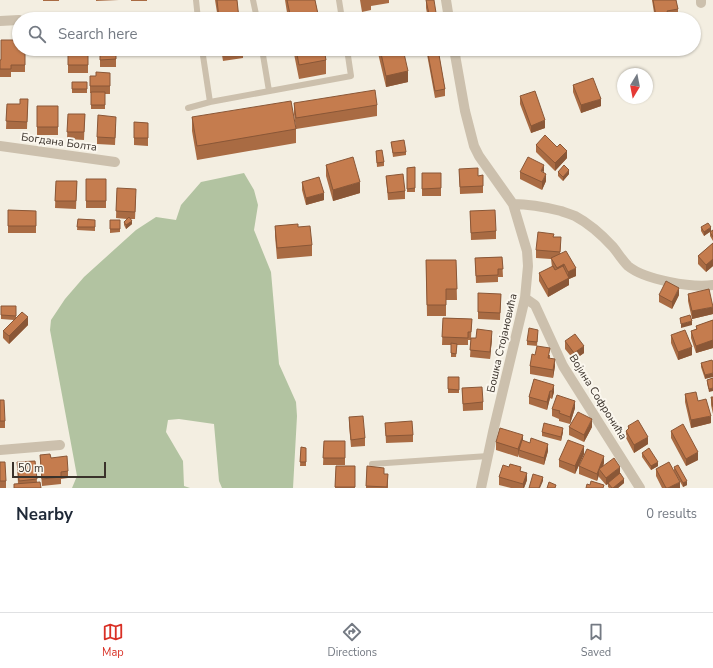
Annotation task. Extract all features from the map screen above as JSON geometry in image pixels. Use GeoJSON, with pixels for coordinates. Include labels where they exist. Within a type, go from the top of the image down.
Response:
{"type":"FeatureCollection","features":[{"type":"Feature","properties":{"kind":"street"},"geometry":{"type":"LineString","coordinates":[[446,0],[448,12]]}},
{"type":"Feature","properties":{"kind":"street"},"geometry":{"type":"LineString","coordinates":[[0,20],[12,20]]}},
{"type":"Feature","properties":{"kind":"street","name":"Бошка Стојановића"},"geometry":{"type":"LineString","coordinates":[[455,56],[465,111],[474,146],[479,156],[513,204],[527,251],[528,266],[525,298],[481,488]]}},
{"type":"Feature","properties":{"kind":"street","name":"Богдана Болта"},"geometry":{"type":"LineString","coordinates":[[0,146],[115,162]]}},
{"type":"Feature","properties":{"kind":"street"},"geometry":{"type":"LineString","coordinates":[[513,204],[530,204],[574,215],[595,229],[613,247],[622,259],[636,271],[655,278],[695,286],[713,285]]}},
{"type":"Feature","properties":{"kind":"street","name":"Војина Софронића"},"geometry":{"type":"LineString","coordinates":[[525,298],[535,305],[563,366],[640,488]]}},
{"type":"Feature","properties":{"kind":"street"},"geometry":{"type":"LineString","coordinates":[[0,450],[60,446]]}},
{"type":"Feature","properties":{"kind":"lane"},"geometry":{"type":"LineString","coordinates":[[196,0],[197,12]]}},
{"type":"Feature","properties":{"kind":"lane"},"geometry":{"type":"LineString","coordinates":[[253,0],[256,12]]}},
{"type":"Feature","properties":{"kind":"lane"},"geometry":{"type":"LineString","coordinates":[[339,0],[341,12]]}},
{"type":"Feature","properties":{"kind":"lane"},"geometry":{"type":"LineString","coordinates":[[203,56],[210,102]]}},
{"type":"Feature","properties":{"kind":"lane"},"geometry":{"type":"LineString","coordinates":[[263,56],[269,91]]}},
{"type":"Feature","properties":{"kind":"lane"},"geometry":{"type":"LineString","coordinates":[[188,108],[210,102],[351,76],[347,56]]}},
{"type":"Feature","properties":{"kind":"lane"},"geometry":{"type":"LineString","coordinates":[[372,464],[488,456]]}},
{"type":"Feature","properties":{"kind":"green space"},"geometry":{"type":"Polygon","coordinates":[[[244,173],[254,190],[258,205],[254,230],[271,272],[279,364],[296,402],[297,416],[293,488],[222,488],[219,481],[214,424],[179,419],[168,420],[166,432],[183,461],[184,486],[190,488],[72,488],[77,476],[50,330],[51,320],[65,299],[84,277],[136,230],[156,217],[176,220],[181,205],[201,182],[244,173]]]}},
{"type":"Feature","properties":{"kind":"building"},"geometry":{"type":"Polygon","coordinates":[[[217,0],[237,0],[238,12],[218,12],[217,0]]]}},
{"type":"Feature","properties":{"kind":"building"},"geometry":{"type":"Polygon","coordinates":[[[287,0],[315,0],[318,12],[290,12],[287,0]]]}},
{"type":"Feature","properties":{"kind":"building"},"geometry":{"type":"Polygon","coordinates":[[[426,0],[434,0],[436,12],[429,12],[426,0]]]}},
{"type":"Feature","properties":{"kind":"building"},"geometry":{"type":"Polygon","coordinates":[[[653,0],[676,0],[678,9],[667,12],[655,12],[653,0]]]}},
{"type":"Feature","properties":{"kind":"building"},"geometry":{"type":"Polygon","coordinates":[[[1,40],[12,40],[12,56],[25,56],[25,65],[11,65],[11,69],[0,69],[1,40]]]}},
{"type":"Feature","properties":{"kind":"building"},"geometry":{"type":"Polygon","coordinates":[[[68,56],[88,56],[88,65],[68,65],[68,56]]]}},
{"type":"Feature","properties":{"kind":"building"},"geometry":{"type":"Polygon","coordinates":[[[100,56],[116,56],[116,59],[100,60],[100,56]]]}},
{"type":"Feature","properties":{"kind":"building"},"geometry":{"type":"Polygon","coordinates":[[[297,56],[325,56],[326,60],[299,65],[297,56]]]}},
{"type":"Feature","properties":{"kind":"building"},"geometry":{"type":"Polygon","coordinates":[[[382,56],[405,56],[408,71],[386,76],[382,56]]]}},
{"type":"Feature","properties":{"kind":"building"},"geometry":{"type":"Polygon","coordinates":[[[428,56],[439,56],[445,89],[435,91],[428,56]]]}},
{"type":"Feature","properties":{"kind":"building"},"geometry":{"type":"Polygon","coordinates":[[[96,72],[110,73],[110,86],[90,86],[90,76],[96,76],[96,72]]]}},
{"type":"Feature","properties":{"kind":"building"},"geometry":{"type":"Polygon","coordinates":[[[593,78],[601,99],[581,105],[573,85],[593,78]]]}},
{"type":"Feature","properties":{"kind":"building"},"geometry":{"type":"Polygon","coordinates":[[[72,82],[87,82],[87,89],[72,89],[72,82]]]}},
{"type":"Feature","properties":{"kind":"building"},"geometry":{"type":"Polygon","coordinates":[[[375,90],[377,105],[296,118],[294,103],[375,90]]]}},
{"type":"Feature","properties":{"kind":"building"},"geometry":{"type":"Polygon","coordinates":[[[535,91],[545,120],[531,126],[520,96],[535,91]]]}},
{"type":"Feature","properties":{"kind":"building"},"geometry":{"type":"Polygon","coordinates":[[[91,92],[105,92],[105,105],[91,105],[91,92]]]}},
{"type":"Feature","properties":{"kind":"building"},"geometry":{"type":"Polygon","coordinates":[[[20,99],[28,99],[27,122],[6,121],[7,104],[20,104],[20,99]]]}},
{"type":"Feature","properties":{"kind":"building"},"geometry":{"type":"Polygon","coordinates":[[[291,101],[296,129],[197,146],[192,117],[291,101]]]}},
{"type":"Feature","properties":{"kind":"building"},"geometry":{"type":"Polygon","coordinates":[[[37,106],[58,106],[58,127],[37,127],[37,106]]]}},
{"type":"Feature","properties":{"kind":"building"},"geometry":{"type":"Polygon","coordinates":[[[68,114],[85,114],[84,132],[67,132],[68,114]]]}},
{"type":"Feature","properties":{"kind":"building"},"geometry":{"type":"Polygon","coordinates":[[[98,115],[116,117],[115,138],[97,137],[98,115]]]}},
{"type":"Feature","properties":{"kind":"building"},"geometry":{"type":"Polygon","coordinates":[[[134,122],[148,123],[148,138],[134,138],[134,122]]]}},
{"type":"Feature","properties":{"kind":"building"},"geometry":{"type":"Polygon","coordinates":[[[545,135],[557,147],[560,144],[567,151],[555,163],[536,145],[545,135]]]}},
{"type":"Feature","properties":{"kind":"building"},"geometry":{"type":"Polygon","coordinates":[[[404,140],[406,152],[393,153],[391,142],[404,140]]]}},
{"type":"Feature","properties":{"kind":"building"},"geometry":{"type":"Polygon","coordinates":[[[382,150],[384,162],[377,163],[376,151],[382,150]]]}},
{"type":"Feature","properties":{"kind":"building"},"geometry":{"type":"Polygon","coordinates":[[[353,157],[360,182],[333,190],[326,165],[353,157]]]}},
{"type":"Feature","properties":{"kind":"building"},"geometry":{"type":"Polygon","coordinates":[[[528,157],[544,165],[541,171],[546,174],[542,182],[520,172],[528,157]]]}},
{"type":"Feature","properties":{"kind":"building"},"geometry":{"type":"Polygon","coordinates":[[[564,165],[569,170],[563,177],[558,172],[564,165]]]}},
{"type":"Feature","properties":{"kind":"building"},"geometry":{"type":"Polygon","coordinates":[[[415,167],[415,188],[407,189],[407,168],[415,167]]]}},
{"type":"Feature","properties":{"kind":"building"},"geometry":{"type":"Polygon","coordinates":[[[478,168],[478,176],[483,175],[483,186],[460,187],[459,169],[478,168]]]}},
{"type":"Feature","properties":{"kind":"building"},"geometry":{"type":"Polygon","coordinates":[[[422,173],[441,173],[441,188],[422,189],[422,173]]]}},
{"type":"Feature","properties":{"kind":"building"},"geometry":{"type":"Polygon","coordinates":[[[403,174],[405,191],[388,193],[386,176],[403,174]]]}},
{"type":"Feature","properties":{"kind":"building"},"geometry":{"type":"Polygon","coordinates":[[[319,177],[324,193],[306,198],[302,182],[319,177]]]}},
{"type":"Feature","properties":{"kind":"building"},"geometry":{"type":"Polygon","coordinates":[[[86,179],[106,179],[106,201],[86,201],[86,179]]]}},
{"type":"Feature","properties":{"kind":"building"},"geometry":{"type":"Polygon","coordinates":[[[56,181],[77,181],[76,201],[55,201],[56,181]]]}},
{"type":"Feature","properties":{"kind":"building"},"geometry":{"type":"Polygon","coordinates":[[[117,188],[136,189],[135,212],[116,211],[117,188]]]}},
{"type":"Feature","properties":{"kind":"building"},"geometry":{"type":"Polygon","coordinates":[[[8,210],[36,211],[36,226],[8,226],[8,210]]]}},
{"type":"Feature","properties":{"kind":"building"},"geometry":{"type":"Polygon","coordinates":[[[495,210],[496,231],[471,233],[470,211],[495,210]]]}},
{"type":"Feature","properties":{"kind":"building"},"geometry":{"type":"Polygon","coordinates":[[[129,217],[132,221],[126,225],[124,222],[129,217]]]}},
{"type":"Feature","properties":{"kind":"building"},"geometry":{"type":"Polygon","coordinates":[[[78,219],[95,220],[95,227],[77,227],[78,219]]]}},
{"type":"Feature","properties":{"kind":"building"},"geometry":{"type":"Polygon","coordinates":[[[110,220],[120,220],[120,229],[110,229],[110,220]]]}},
{"type":"Feature","properties":{"kind":"building"},"geometry":{"type":"Polygon","coordinates":[[[708,223],[711,227],[704,232],[701,227],[708,223]]]}},
{"type":"Feature","properties":{"kind":"building"},"geometry":{"type":"Polygon","coordinates":[[[298,224],[298,227],[310,226],[312,245],[277,248],[275,226],[298,224]]]}},
{"type":"Feature","properties":{"kind":"building"},"geometry":{"type":"Polygon","coordinates":[[[713,230],[713,237],[710,232],[713,230]]]}},
{"type":"Feature","properties":{"kind":"building"},"geometry":{"type":"Polygon","coordinates":[[[538,232],[554,234],[553,237],[561,237],[560,252],[536,250],[538,232]]]}},
{"type":"Feature","properties":{"kind":"building"},"geometry":{"type":"Polygon","coordinates":[[[713,243],[713,259],[706,265],[698,256],[713,243]]]}},
{"type":"Feature","properties":{"kind":"building"},"geometry":{"type":"Polygon","coordinates":[[[566,251],[576,268],[568,272],[564,264],[557,268],[551,258],[566,251]]]}},
{"type":"Feature","properties":{"kind":"building"},"geometry":{"type":"Polygon","coordinates":[[[502,257],[503,269],[498,269],[498,275],[476,276],[475,258],[502,257]]]}},
{"type":"Feature","properties":{"kind":"building"},"geometry":{"type":"Polygon","coordinates":[[[426,260],[456,260],[457,289],[446,289],[446,305],[427,305],[426,260]]]}},
{"type":"Feature","properties":{"kind":"building"},"geometry":{"type":"Polygon","coordinates":[[[553,266],[555,270],[563,266],[569,278],[548,289],[539,273],[553,266]]]}},
{"type":"Feature","properties":{"kind":"building"},"geometry":{"type":"Polygon","coordinates":[[[666,281],[679,288],[672,302],[659,295],[666,281]]]}},
{"type":"Feature","properties":{"kind":"building"},"geometry":{"type":"Polygon","coordinates":[[[709,289],[713,307],[692,311],[688,294],[709,289]]]}},
{"type":"Feature","properties":{"kind":"building"},"geometry":{"type":"Polygon","coordinates":[[[478,293],[501,294],[500,313],[478,312],[478,293]]]}},
{"type":"Feature","properties":{"kind":"building"},"geometry":{"type":"Polygon","coordinates":[[[1,306],[16,306],[16,316],[1,315],[1,306]]]}},
{"type":"Feature","properties":{"kind":"building"},"geometry":{"type":"Polygon","coordinates":[[[22,312],[28,317],[9,336],[3,331],[22,312]]]}},
{"type":"Feature","properties":{"kind":"building"},"geometry":{"type":"Polygon","coordinates":[[[690,315],[692,321],[681,324],[680,318],[690,315]]]}},
{"type":"Feature","properties":{"kind":"building"},"geometry":{"type":"Polygon","coordinates":[[[443,318],[472,319],[471,332],[468,332],[468,338],[442,337],[443,318]]]}},
{"type":"Feature","properties":{"kind":"building"},"geometry":{"type":"Polygon","coordinates":[[[713,320],[713,340],[696,346],[691,331],[697,329],[696,326],[713,320]]]}},
{"type":"Feature","properties":{"kind":"building"},"geometry":{"type":"Polygon","coordinates":[[[529,328],[538,330],[537,342],[527,341],[529,328]]]}},
{"type":"Feature","properties":{"kind":"building"},"geometry":{"type":"Polygon","coordinates":[[[477,329],[492,331],[490,352],[470,350],[471,338],[476,338],[477,329]]]}},
{"type":"Feature","properties":{"kind":"building"},"geometry":{"type":"Polygon","coordinates":[[[685,330],[692,347],[678,352],[671,335],[685,330]]]}},
{"type":"Feature","properties":{"kind":"building"},"geometry":{"type":"Polygon","coordinates":[[[575,334],[584,346],[574,353],[565,341],[575,334]]]}},
{"type":"Feature","properties":{"kind":"building"},"geometry":{"type":"Polygon","coordinates":[[[451,343],[457,344],[456,354],[451,353],[451,343]]]}},
{"type":"Feature","properties":{"kind":"building"},"geometry":{"type":"Polygon","coordinates":[[[537,346],[550,348],[548,358],[555,359],[553,370],[530,366],[532,354],[535,355],[537,346]]]}},
{"type":"Feature","properties":{"kind":"building"},"geometry":{"type":"Polygon","coordinates":[[[712,360],[713,373],[705,375],[701,363],[712,360]]]}},
{"type":"Feature","properties":{"kind":"building"},"geometry":{"type":"Polygon","coordinates":[[[448,377],[459,377],[459,390],[448,389],[448,377]]]}},
{"type":"Feature","properties":{"kind":"building"},"geometry":{"type":"Polygon","coordinates":[[[713,378],[713,388],[709,389],[707,380],[713,378]]]}},
{"type":"Feature","properties":{"kind":"building"},"geometry":{"type":"Polygon","coordinates":[[[534,379],[554,385],[552,391],[550,391],[547,402],[529,397],[534,379]]]}},
{"type":"Feature","properties":{"kind":"building"},"geometry":{"type":"Polygon","coordinates":[[[482,387],[483,402],[463,404],[462,388],[482,387]]]}},
{"type":"Feature","properties":{"kind":"building"},"geometry":{"type":"Polygon","coordinates":[[[696,392],[698,401],[706,399],[711,416],[691,420],[685,394],[696,392]]]}},
{"type":"Feature","properties":{"kind":"building"},"geometry":{"type":"Polygon","coordinates":[[[557,395],[575,401],[570,417],[559,413],[560,411],[552,409],[557,395]]]}},
{"type":"Feature","properties":{"kind":"building"},"geometry":{"type":"Polygon","coordinates":[[[0,400],[4,400],[5,421],[0,421],[0,400]]]}},
{"type":"Feature","properties":{"kind":"building"},"geometry":{"type":"Polygon","coordinates":[[[578,412],[592,419],[584,435],[569,427],[578,412]]]}},
{"type":"Feature","properties":{"kind":"building"},"geometry":{"type":"Polygon","coordinates":[[[363,416],[365,438],[351,440],[349,417],[363,416]]]}},
{"type":"Feature","properties":{"kind":"building"},"geometry":{"type":"Polygon","coordinates":[[[638,420],[648,437],[634,445],[626,431],[629,428],[628,426],[638,420]]]}},
{"type":"Feature","properties":{"kind":"building"},"geometry":{"type":"Polygon","coordinates":[[[412,421],[413,435],[386,436],[385,423],[412,421]]]}},
{"type":"Feature","properties":{"kind":"building"},"geometry":{"type":"Polygon","coordinates":[[[544,423],[563,428],[561,437],[542,432],[544,423]]]}},
{"type":"Feature","properties":{"kind":"building"},"geometry":{"type":"Polygon","coordinates":[[[683,424],[698,452],[686,459],[671,431],[683,424]]]}},
{"type":"Feature","properties":{"kind":"building"},"geometry":{"type":"Polygon","coordinates":[[[500,428],[523,435],[518,449],[496,442],[500,428]]]}},
{"type":"Feature","properties":{"kind":"building"},"geometry":{"type":"Polygon","coordinates":[[[531,438],[548,444],[544,458],[519,450],[522,440],[530,443],[531,438]]]}},
{"type":"Feature","properties":{"kind":"building"},"geometry":{"type":"Polygon","coordinates":[[[568,440],[584,446],[575,466],[559,460],[568,440]]]}},
{"type":"Feature","properties":{"kind":"building"},"geometry":{"type":"Polygon","coordinates":[[[324,441],[345,441],[345,458],[323,458],[324,441]]]}},
{"type":"Feature","properties":{"kind":"building"},"geometry":{"type":"Polygon","coordinates":[[[301,447],[306,448],[306,462],[300,462],[301,447]]]}},
{"type":"Feature","properties":{"kind":"building"},"geometry":{"type":"Polygon","coordinates":[[[649,448],[658,462],[651,466],[642,453],[649,448]]]}},
{"type":"Feature","properties":{"kind":"building"},"geometry":{"type":"Polygon","coordinates":[[[587,449],[604,456],[597,474],[579,466],[587,449]]]}},
{"type":"Feature","properties":{"kind":"building"},"geometry":{"type":"Polygon","coordinates":[[[50,454],[51,458],[67,456],[68,471],[61,472],[61,477],[42,479],[40,455],[50,454]]]}},
{"type":"Feature","properties":{"kind":"building"},"geometry":{"type":"Polygon","coordinates":[[[614,458],[620,467],[606,478],[599,469],[614,458]]]}},
{"type":"Feature","properties":{"kind":"building"},"geometry":{"type":"Polygon","coordinates":[[[35,461],[37,479],[19,481],[17,462],[35,461]]]}},
{"type":"Feature","properties":{"kind":"building"},"geometry":{"type":"Polygon","coordinates":[[[0,462],[5,462],[6,481],[0,481],[0,462]]]}},
{"type":"Feature","properties":{"kind":"building"},"geometry":{"type":"Polygon","coordinates":[[[669,462],[680,482],[666,488],[656,469],[669,462]]]}},
{"type":"Feature","properties":{"kind":"building"},"geometry":{"type":"Polygon","coordinates":[[[510,464],[521,467],[520,471],[527,473],[523,484],[499,477],[503,465],[509,467],[510,464]]]}},
{"type":"Feature","properties":{"kind":"building"},"geometry":{"type":"Polygon","coordinates":[[[678,465],[687,481],[683,483],[674,467],[678,465]]]}},
{"type":"Feature","properties":{"kind":"building"},"geometry":{"type":"Polygon","coordinates":[[[336,466],[355,466],[355,487],[335,487],[336,466]]]}},
{"type":"Feature","properties":{"kind":"building"},"geometry":{"type":"Polygon","coordinates":[[[367,466],[384,468],[384,474],[388,474],[387,487],[366,486],[367,466]]]}},
{"type":"Feature","properties":{"kind":"building"},"geometry":{"type":"Polygon","coordinates":[[[620,473],[624,479],[612,488],[608,483],[620,473]]]}},
{"type":"Feature","properties":{"kind":"building"},"geometry":{"type":"Polygon","coordinates":[[[533,474],[543,477],[539,488],[529,488],[533,474]]]}},
{"type":"Feature","properties":{"kind":"building"},"geometry":{"type":"Polygon","coordinates":[[[591,481],[604,485],[603,488],[586,488],[587,484],[590,485],[591,481]]]}},
{"type":"Feature","properties":{"kind":"building"},"geometry":{"type":"Polygon","coordinates":[[[40,482],[41,488],[14,488],[14,484],[40,482]]]}},
{"type":"Feature","properties":{"kind":"building"},"geometry":{"type":"Polygon","coordinates":[[[549,482],[556,485],[555,488],[547,488],[549,482]]]}}]}
